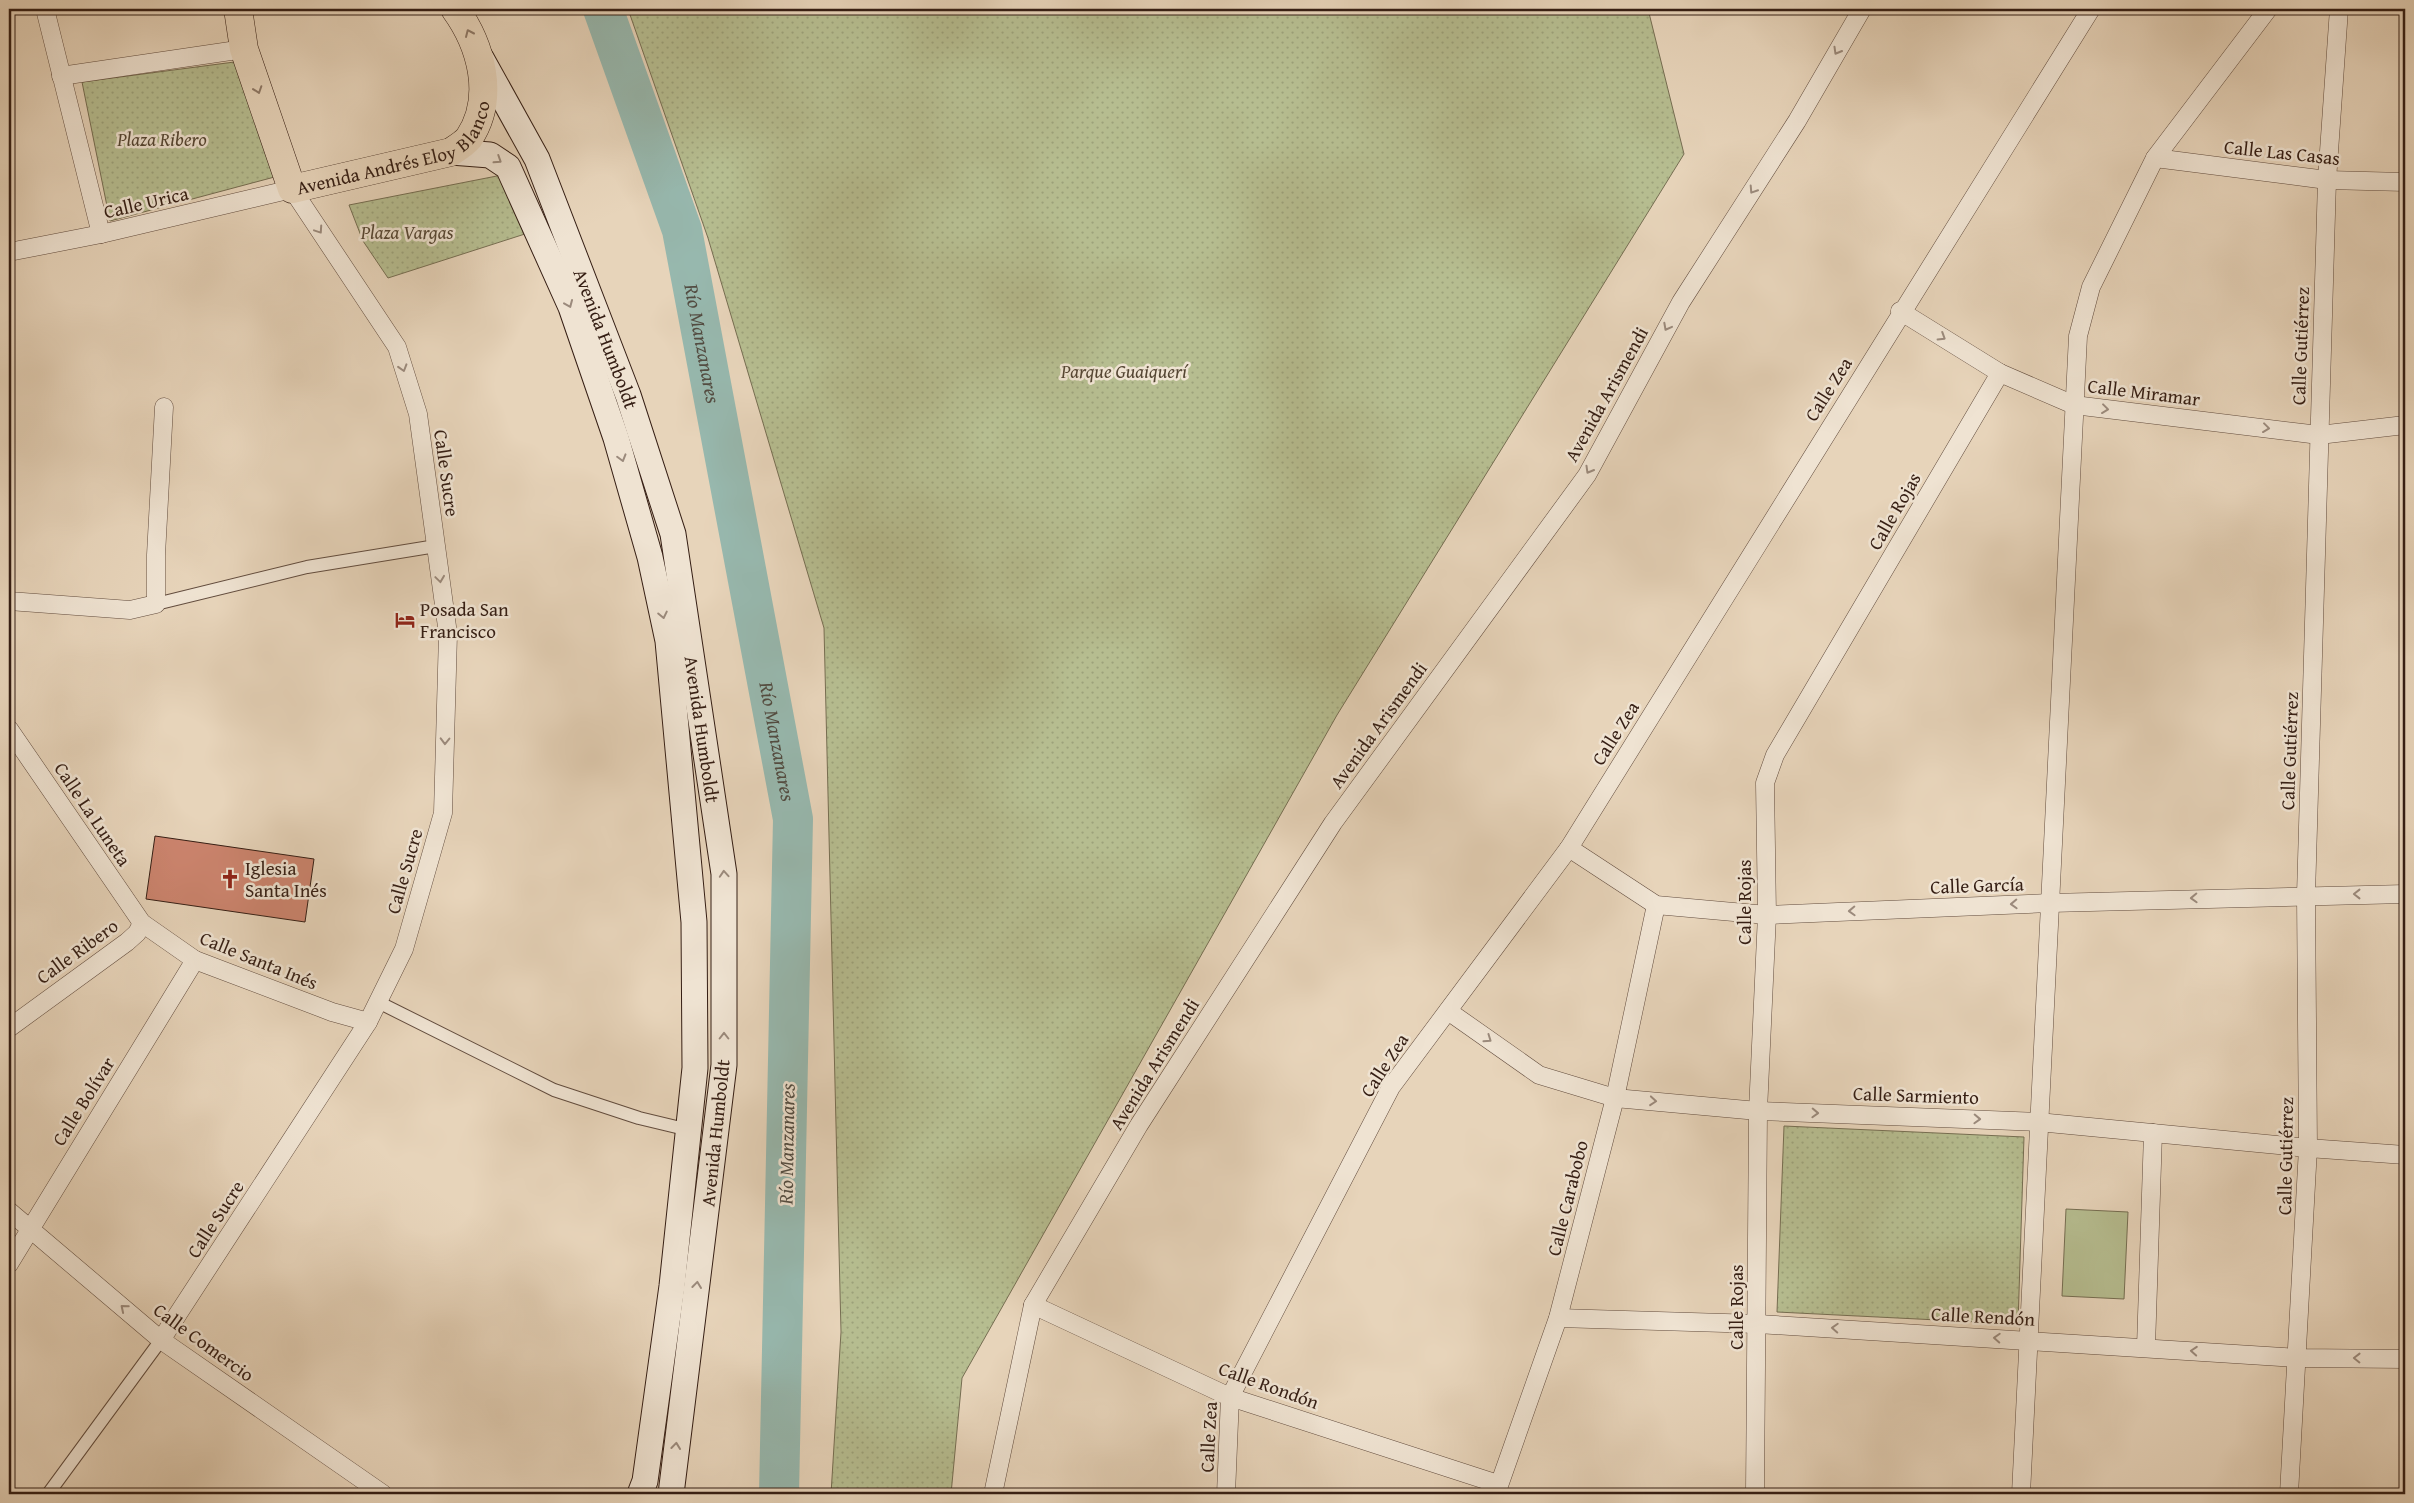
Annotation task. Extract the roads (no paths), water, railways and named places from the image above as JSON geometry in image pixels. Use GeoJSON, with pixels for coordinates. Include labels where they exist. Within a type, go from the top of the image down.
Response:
{"type":"FeatureCollection","features":[{"type":"Feature","properties":{"kind":"main road","name":"Avenida Andrés Eloy Blanco"},"geometry":{"type":"LineString","coordinates":[[238,9],[244,49],[292,189],[451,152],[468,139],[479,118],[483,91],[481,58]]}},
{"type":"Feature","properties":{"kind":"main road","name":"Avenida Humboldt"},"geometry":{"type":"LineString","coordinates":[[455,9],[465,23],[481,58],[537,159],[628,395],[673,534],[724,874],[724,1065],[671,1494]]}},
{"type":"Feature","properties":{"kind":"main road","name":"Avenida Humboldt"},"geometry":{"type":"LineString","coordinates":[[451,152],[490,155],[508,167],[570,307],[616,438],[650,556],[668,641],[694,922],[695,1068],[672,1286],[645,1481],[640,1494]]}},
{"type":"Feature","properties":{"kind":"street"},"geometry":{"type":"LineString","coordinates":[[45,9],[101,234]]}},
{"type":"Feature","properties":{"kind":"street","name":"Avenida Arismendi"},"geometry":{"type":"LineString","coordinates":[[993,1494],[1033,1305],[1139,1125],[1332,823],[1587,475],[1680,302],[1798,121],[1862,9]]}},
{"type":"Feature","properties":{"kind":"street","name":"Calle Zea"},"geometry":{"type":"LineString","coordinates":[[1226,1494],[1230,1396],[1392,1087],[1569,848],[1900,312],[2091,9]]}},
{"type":"Feature","properties":{"kind":"street"},"geometry":{"type":"LineString","coordinates":[[2021,1494],[2078,336],[2091,287],[2155,158],[2268,9]]}},
{"type":"Feature","properties":{"kind":"street","name":"Calle Gutiérrez"},"geometry":{"type":"LineString","coordinates":[[2289,1494],[2298,1358],[2308,1148],[2306,895],[2327,180],[2339,9]]}},
{"type":"Feature","properties":{"kind":"street"},"geometry":{"type":"LineString","coordinates":[[61,76],[244,49]]}},
{"type":"Feature","properties":{"kind":"street","name":"Calle Las Casas"},"geometry":{"type":"LineString","coordinates":[[2155,158],[2327,180],[2405,182]]}},
{"type":"Feature","properties":{"kind":"street","name":"Calle Urica"},"geometry":{"type":"LineString","coordinates":[[9,252],[101,234],[292,189]]}},
{"type":"Feature","properties":{"kind":"street","name":"Calle Sucre"},"geometry":{"type":"LineString","coordinates":[[48,1494],[74,1456],[161,1340],[368,1022],[404,949],[443,813],[448,634],[418,414],[397,347],[292,189]]}},
{"type":"Feature","properties":{"kind":"street","name":"Calle Miramar"},"geometry":{"type":"LineString","coordinates":[[1900,312],[2000,373],[2074,405],[2319,435],[2405,426]]}},
{"type":"Feature","properties":{"kind":"street","name":"Calle Rojas"},"geometry":{"type":"LineString","coordinates":[[1755,1494],[1758,1324],[1758,1111],[1767,915],[1765,783],[1775,755],[2000,373]]}},
{"type":"Feature","properties":{"kind":"street"},"geometry":{"type":"LineString","coordinates":[[156,604],[156,555],[164,407]]}},
{"type":"Feature","properties":{"kind":"street"},"geometry":{"type":"LineString","coordinates":[[9,601],[130,610],[307,568],[436,546]]}},
{"type":"Feature","properties":{"kind":"street","name":"Calle La Luneta"},"geometry":{"type":"LineString","coordinates":[[9,729],[142,923]]}},
{"type":"Feature","properties":{"kind":"street","name":"Calle García"},"geometry":{"type":"LineString","coordinates":[[1569,848],[1656,905],[1767,915],[2050,903],[2306,895],[2405,894]]}},
{"type":"Feature","properties":{"kind":"street","name":"Calle Carabobo"},"geometry":{"type":"LineString","coordinates":[[1497,1489],[1558,1318],[1615,1098],[1656,905]]}},
{"type":"Feature","properties":{"kind":"street","name":"Calle Santa Inés"},"geometry":{"type":"LineString","coordinates":[[142,923],[195,960],[332,1012],[368,1022]]}},
{"type":"Feature","properties":{"kind":"street","name":"Calle Ribero"},"geometry":{"type":"LineString","coordinates":[[9,1028],[127,942],[137,932],[142,923]]}},
{"type":"Feature","properties":{"kind":"street","name":"Calle Bolívar"},"geometry":{"type":"LineString","coordinates":[[9,1264],[195,960]]}},
{"type":"Feature","properties":{"kind":"street"},"geometry":{"type":"LineString","coordinates":[[378,1002],[554,1090],[638,1118],[689,1130]]}},
{"type":"Feature","properties":{"kind":"street","name":"Calle Sarmiento"},"geometry":{"type":"LineString","coordinates":[[1448,1011],[1539,1075],[1615,1098],[1758,1111],[2038,1122],[2308,1148],[2405,1155]]}},
{"type":"Feature","properties":{"kind":"street"},"geometry":{"type":"LineString","coordinates":[[2146,1347],[2153,1133]]}},
{"type":"Feature","properties":{"kind":"street","name":"Calle Comercio"},"geometry":{"type":"LineString","coordinates":[[9,1211],[161,1340],[383,1494]]}},
{"type":"Feature","properties":{"kind":"street","name":"Calle Rondón"},"geometry":{"type":"LineString","coordinates":[[1033,1305],[1230,1396],[1497,1489]]}},
{"type":"Feature","properties":{"kind":"street","name":"Calle Rendón"},"geometry":{"type":"LineString","coordinates":[[1558,1318],[1758,1324],[2298,1358],[2405,1359]]}},
{"type":"Feature","properties":{"kind":"waterway","name":"Río Manzanares"},"geometry":{"type":"LineString","coordinates":[[603,9],[682,230],[793,819],[779,1494]]}},
{"type":"Feature","properties":{"kind":"place","name":"Posada San Francisco"},"geometry":{"type":"Point","coordinates":[405,620]}},
{"type":"Feature","properties":{"kind":"place","name":"Iglesia Santa Inés"},"geometry":{"type":"Point","coordinates":[230,879]}},
{"type":"Feature","properties":{"kind":"park label","name":"Plaza Ribero"},"geometry":{"type":"Point","coordinates":[162,139]}},
{"type":"Feature","properties":{"kind":"park label","name":"Plaza Vargas"},"geometry":{"type":"Point","coordinates":[407,232]}},
{"type":"Feature","properties":{"kind":"park label","name":"Parque Guaiquerí"},"geometry":{"type":"Point","coordinates":[1124,371]}}]}
